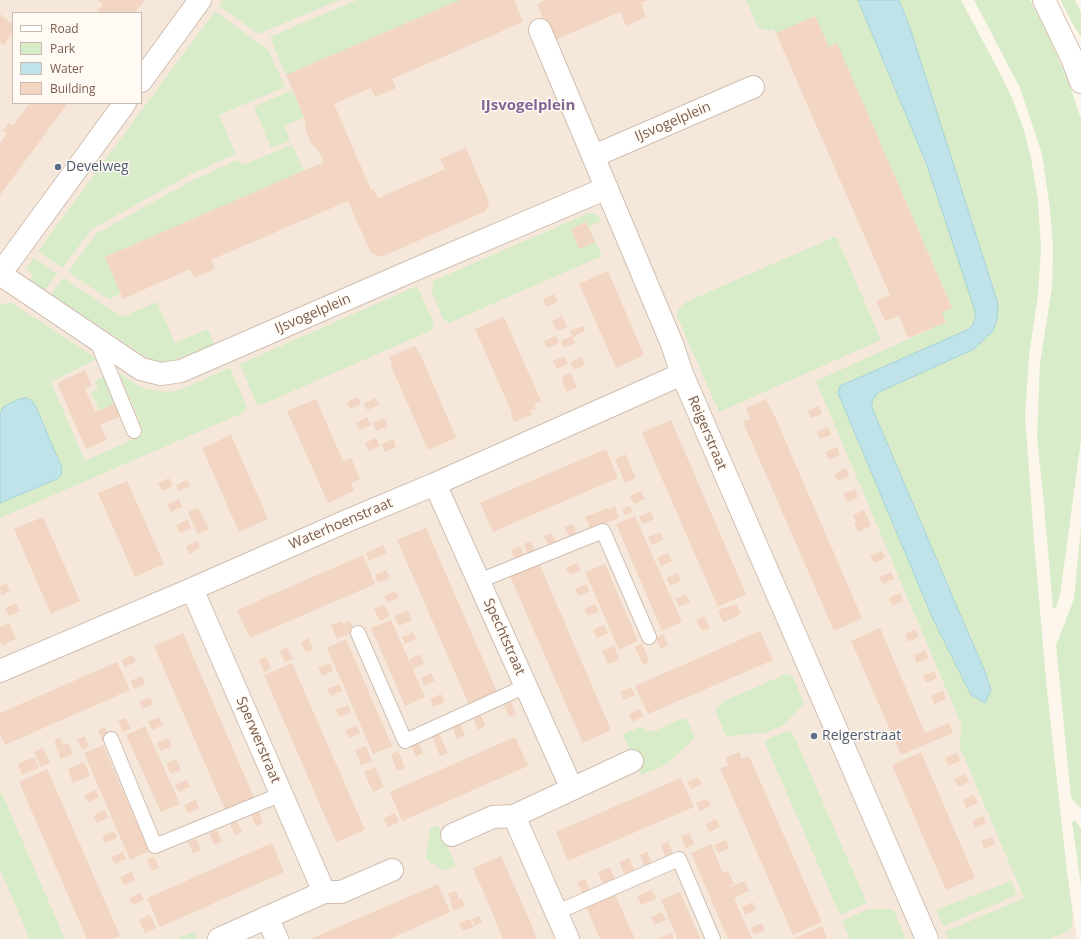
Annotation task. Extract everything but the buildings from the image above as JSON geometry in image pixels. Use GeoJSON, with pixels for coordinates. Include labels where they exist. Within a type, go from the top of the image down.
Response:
{"type":"FeatureCollection","features":[{"type":"Feature","properties":{"kind":"street"},"geometry":{"type":"LineString","coordinates":[[142,80],[200,0]]}},
{"type":"Feature","properties":{"kind":"street"},"geometry":{"type":"LineString","coordinates":[[1044,0],[1072,58],[1081,82]]}},
{"type":"Feature","properties":{"kind":"street"},"geometry":{"type":"LineString","coordinates":[[540,30],[607,188]]}},
{"type":"Feature","properties":{"kind":"street","name":"IJsvogelplein"},"geometry":{"type":"LineString","coordinates":[[594,156],[753,88]]}},
{"type":"Feature","properties":{"kind":"street"},"geometry":{"type":"LineString","coordinates":[[0,274],[124,104]]}},
{"type":"Feature","properties":{"kind":"street","name":"IJsvogelplein"},"geometry":{"type":"LineString","coordinates":[[0,274],[141,369],[161,374],[181,371],[607,188]]}},
{"type":"Feature","properties":{"kind":"street","name":"Reigerstraat"},"geometry":{"type":"LineString","coordinates":[[607,188],[672,344],[682,374],[927,939]]}},
{"type":"Feature","properties":{"kind":"street","name":"Waterhoenstraat"},"geometry":{"type":"LineString","coordinates":[[0,671],[435,484],[682,374]]}},
{"type":"Feature","properties":{"kind":"street","name":"Spechtstraat"},"geometry":{"type":"LineString","coordinates":[[435,484],[572,789]]}},
{"type":"Feature","properties":{"kind":"street","name":"Sperwerstraat"},"geometry":{"type":"LineString","coordinates":[[192,589],[324,892]]}},
{"type":"Feature","properties":{"kind":"street"},"geometry":{"type":"LineString","coordinates":[[452,835],[493,816],[514,816],[632,761]]}},
{"type":"Feature","properties":{"kind":"street"},"geometry":{"type":"LineString","coordinates":[[514,816],[555,913],[568,939]]}},
{"type":"Feature","properties":{"kind":"street"},"geometry":{"type":"LineString","coordinates":[[219,939],[324,892],[341,892],[392,870]]}},
{"type":"Feature","properties":{"kind":"street"},"geometry":{"type":"LineString","coordinates":[[267,917],[277,939]]}},
{"type":"Feature","properties":{"kind":"lane"},"geometry":{"type":"LineString","coordinates":[[95,338],[134,431]]}},
{"type":"Feature","properties":{"kind":"lane"},"geometry":{"type":"LineString","coordinates":[[479,581],[603,531],[649,637]]}},
{"type":"Feature","properties":{"kind":"lane"},"geometry":{"type":"LineString","coordinates":[[358,633],[405,741],[526,686]]}},
{"type":"Feature","properties":{"kind":"lane"},"geometry":{"type":"LineString","coordinates":[[111,739],[156,846],[282,794]]}},
{"type":"Feature","properties":{"kind":"lane"},"geometry":{"type":"LineString","coordinates":[[555,913],[679,859],[713,939]]}},
{"type":"Feature","properties":{"kind":"shaded area"},"geometry":{"type":"Polygon","coordinates":[[[0,0],[915,0],[1026,290],[1019,545],[1077,939],[0,939],[0,0]]]}},
{"type":"Feature","properties":{"kind":"green space"},"geometry":{"type":"Polygon","coordinates":[[[223,0],[339,0],[258,34],[219,6],[223,0]]]}},
{"type":"Feature","properties":{"kind":"green space"},"geometry":{"type":"Polygon","coordinates":[[[357,0],[460,0],[286,75],[270,37],[357,0]]]}},
{"type":"Feature","properties":{"kind":"green space"},"geometry":{"type":"Polygon","coordinates":[[[746,0],[858,0],[927,165],[940,202],[976,314],[973,325],[967,330],[840,386],[985,703],[991,690],[984,669],[872,408],[874,398],[877,393],[974,349],[997,319],[998,304],[910,28],[899,0],[961,0],[1002,77],[1024,130],[1031,158],[1038,200],[1041,249],[1038,295],[1029,356],[1025,416],[1046,680],[1073,918],[1071,927],[1068,931],[1050,939],[948,939],[945,932],[1024,898],[959,745],[962,729],[961,724],[816,381],[946,322],[942,312],[952,307],[837,44],[829,47],[815,16],[776,33],[773,29],[768,31],[758,28],[746,0]]]}},
{"type":"Feature","properties":{"kind":"green space"},"geometry":{"type":"Polygon","coordinates":[[[974,0],[1030,0],[1068,80],[1081,119],[1081,440],[1060,596],[1056,607],[1053,609],[1037,437],[1040,363],[1052,287],[1053,248],[1050,209],[1042,154],[1020,88],[974,0]]]}},
{"type":"Feature","properties":{"kind":"green space"},"geometry":{"type":"Polygon","coordinates":[[[1060,0],[1075,0],[1081,12],[1081,37],[1075,28],[1060,0]]]}},
{"type":"Feature","properties":{"kind":"green space"},"geometry":{"type":"Polygon","coordinates":[[[215,11],[269,51],[285,87],[219,115],[236,154],[191,174],[92,229],[62,268],[38,251],[215,11]]]}},
{"type":"Feature","properties":{"kind":"green space"},"geometry":{"type":"Polygon","coordinates":[[[292,90],[304,117],[284,126],[290,141],[271,148],[254,107],[292,90]]]}},
{"type":"Feature","properties":{"kind":"green space"},"geometry":{"type":"Polygon","coordinates":[[[292,145],[304,171],[105,257],[121,294],[110,300],[68,272],[96,234],[195,179],[238,160],[242,165],[292,145]]]}},
{"type":"Feature","properties":{"kind":"green space"},"geometry":{"type":"Polygon","coordinates":[[[589,213],[599,216],[601,221],[589,227],[602,256],[449,323],[443,319],[432,292],[433,281],[589,213]]]}},
{"type":"Feature","properties":{"kind":"green space"},"geometry":{"type":"Polygon","coordinates":[[[834,237],[837,238],[881,340],[719,412],[677,316],[679,308],[686,302],[834,237]]]}},
{"type":"Feature","properties":{"kind":"green space"},"geometry":{"type":"Polygon","coordinates":[[[34,258],[57,274],[45,290],[30,280],[33,275],[26,269],[34,258]]]}},
{"type":"Feature","properties":{"kind":"green space"},"geometry":{"type":"Polygon","coordinates":[[[63,278],[122,317],[157,302],[175,343],[208,329],[214,344],[165,364],[152,361],[51,294],[63,278]]]}},
{"type":"Feature","properties":{"kind":"green space"},"geometry":{"type":"Polygon","coordinates":[[[417,286],[434,324],[432,330],[261,405],[256,403],[240,364],[417,286]]]}},
{"type":"Feature","properties":{"kind":"green space"},"geometry":{"type":"Polygon","coordinates":[[[10,302],[97,359],[51,382],[85,461],[142,435],[137,422],[139,420],[119,373],[137,385],[147,389],[165,392],[176,391],[230,368],[247,407],[245,412],[0,518],[0,503],[57,479],[62,468],[35,405],[31,400],[26,398],[19,399],[3,407],[0,414],[0,305],[10,302]]]}},
{"type":"Feature","properties":{"kind":"green space"},"geometry":{"type":"Polygon","coordinates":[[[104,377],[116,403],[99,410],[91,392],[98,389],[95,381],[104,377]]]}},
{"type":"Feature","properties":{"kind":"green space"},"geometry":{"type":"Polygon","coordinates":[[[1081,526],[1081,809],[1071,798],[1056,645],[1074,599],[1081,526]]]}},
{"type":"Feature","properties":{"kind":"green space"},"geometry":{"type":"Polygon","coordinates":[[[786,674],[793,677],[804,704],[784,725],[765,733],[726,736],[715,710],[724,701],[786,674]]]}},
{"type":"Feature","properties":{"kind":"green space"},"geometry":{"type":"Polygon","coordinates":[[[687,718],[695,738],[664,766],[641,775],[623,734],[640,727],[652,732],[687,718]]]}},
{"type":"Feature","properties":{"kind":"green space"},"geometry":{"type":"Polygon","coordinates":[[[788,731],[793,734],[867,903],[840,915],[765,743],[766,740],[788,731]]]}},
{"type":"Feature","properties":{"kind":"green space"},"geometry":{"type":"Polygon","coordinates":[[[0,793],[2,794],[65,939],[30,939],[0,869],[0,793]]]}},
{"type":"Feature","properties":{"kind":"green space"},"geometry":{"type":"Polygon","coordinates":[[[1075,820],[1081,828],[1081,886],[1072,822],[1075,820]]]}},
{"type":"Feature","properties":{"kind":"green space"},"geometry":{"type":"Polygon","coordinates":[[[438,825],[456,866],[444,871],[426,859],[430,828],[438,825]]]}},
{"type":"Feature","properties":{"kind":"green space"},"geometry":{"type":"Polygon","coordinates":[[[1011,881],[1017,895],[943,926],[936,910],[1011,881]]]}},
{"type":"Feature","properties":{"kind":"green space"},"geometry":{"type":"Polygon","coordinates":[[[869,909],[893,909],[906,939],[850,939],[842,921],[869,909]]]}},
{"type":"Feature","properties":{"kind":"green space"},"geometry":{"type":"Polygon","coordinates":[[[194,931],[197,939],[177,939],[194,931]]]}},
{"type":"Feature","properties":{"kind":"water"},"geometry":{"type":"Polygon","coordinates":[[[858,0],[899,0],[910,28],[998,304],[997,319],[993,331],[974,349],[877,393],[872,403],[872,408],[984,669],[991,690],[985,703],[971,695],[933,619],[838,393],[840,386],[967,330],[973,325],[976,314],[927,165],[858,0]]]}},
{"type":"Feature","properties":{"kind":"water"},"geometry":{"type":"Polygon","coordinates":[[[26,398],[31,400],[35,405],[62,468],[61,475],[57,479],[0,503],[0,414],[3,407],[19,399],[26,398]]]}},
{"type":"Feature","properties":{"kind":"place","name":"Develweg"},"geometry":{"type":"Point","coordinates":[58,167]}},
{"type":"Feature","properties":{"kind":"place","name":"Reigerstraat"},"geometry":{"type":"Point","coordinates":[814,736]}},
{"type":"Feature","properties":{"kind":"district","name":"IJsvogelplein"},"geometry":{"type":"Point","coordinates":[528,106]}}]}
